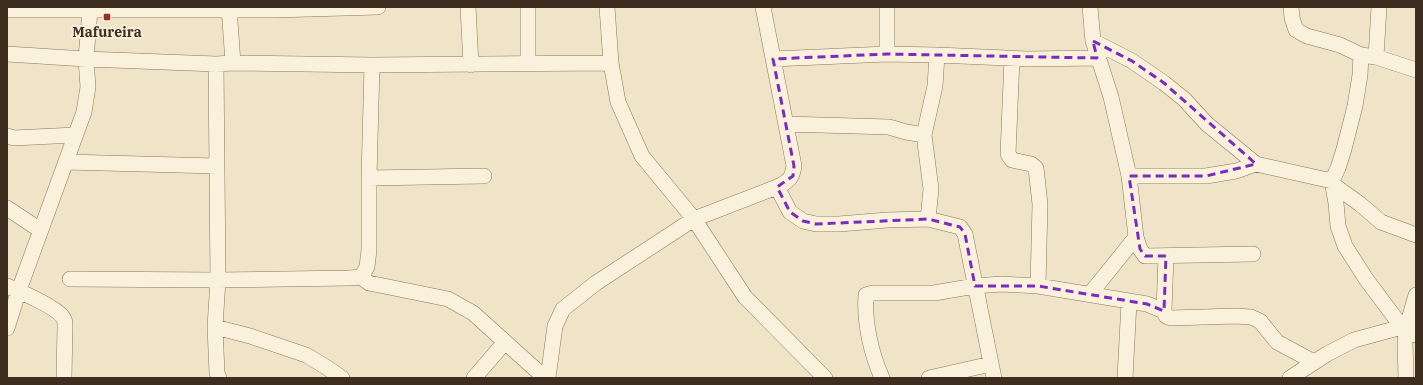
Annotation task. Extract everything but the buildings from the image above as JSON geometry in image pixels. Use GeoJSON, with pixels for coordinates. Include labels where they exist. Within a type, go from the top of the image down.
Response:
{"type":"FeatureCollection","features":[{"type":"Feature","properties":{"kind":"street"},"geometry":{"type":"LineString","coordinates":[[7,10],[378,7]]}},
{"type":"Feature","properties":{"kind":"street"},"geometry":{"type":"LineString","coordinates":[[468,7],[470,64]]}},
{"type":"Feature","properties":{"kind":"street"},"geometry":{"type":"LineString","coordinates":[[528,7],[528,64]]}},
{"type":"Feature","properties":{"kind":"street"},"geometry":{"type":"LineString","coordinates":[[606,7],[611,63],[618,102],[642,156],[694,219],[745,297],[825,378]]}},
{"type":"Feature","properties":{"kind":"street"},"geometry":{"type":"LineString","coordinates":[[548,378],[555,326],[563,308],[596,283],[694,219],[777,187],[786,183],[793,176],[794,166],[763,7]]}},
{"type":"Feature","properties":{"kind":"street"},"geometry":{"type":"LineString","coordinates":[[887,7],[887,54]]}},
{"type":"Feature","properties":{"kind":"street"},"geometry":{"type":"LineString","coordinates":[[1090,7],[1093,42],[1111,97],[1129,176],[1136,237],[1140,249],[1145,256],[1253,254]]}},
{"type":"Feature","properties":{"kind":"street"},"geometry":{"type":"LineString","coordinates":[[1291,7],[1292,18],[1296,30],[1307,36],[1340,45],[1369,56],[1416,70]]}},
{"type":"Feature","properties":{"kind":"street"},"geometry":{"type":"LineString","coordinates":[[1380,7],[1369,56],[1360,75],[1355,106],[1342,156],[1332,181],[1338,226],[1345,246],[1366,279],[1408,331]]}},
{"type":"Feature","properties":{"kind":"street"},"geometry":{"type":"LineString","coordinates":[[229,8],[233,63]]}},
{"type":"Feature","properties":{"kind":"street"},"geometry":{"type":"LineString","coordinates":[[7,328],[13,288],[40,230],[84,112],[88,87],[86,59],[90,10]]}},
{"type":"Feature","properties":{"kind":"street"},"geometry":{"type":"LineString","coordinates":[[1093,42],[1132,61],[1164,83],[1184,99],[1207,124],[1256,164],[1332,181],[1335,186],[1360,204],[1381,222],[1416,235]]}},
{"type":"Feature","properties":{"kind":"street"},"geometry":{"type":"LineString","coordinates":[[7,54],[86,59],[216,64],[372,65],[611,63]]}},
{"type":"Feature","properties":{"kind":"street"},"geometry":{"type":"LineString","coordinates":[[773,59],[887,54],[937,54],[1012,58],[1097,58]]}},
{"type":"Feature","properties":{"kind":"street"},"geometry":{"type":"LineString","coordinates":[[928,219],[931,189],[924,135],[935,86],[937,54]]}},
{"type":"Feature","properties":{"kind":"street"},"geometry":{"type":"LineString","coordinates":[[1012,58],[1008,154],[1012,160],[1031,164],[1036,168],[1040,204],[1038,286]]}},
{"type":"Feature","properties":{"kind":"street"},"geometry":{"type":"LineString","coordinates":[[216,64],[218,280],[215,327],[217,373],[219,378]]}},
{"type":"Feature","properties":{"kind":"street"},"geometry":{"type":"LineString","coordinates":[[70,279],[218,280],[349,278],[361,276],[368,267],[369,250],[372,65]]}},
{"type":"Feature","properties":{"kind":"street"},"geometry":{"type":"LineString","coordinates":[[786,124],[889,127],[924,135]]}},
{"type":"Feature","properties":{"kind":"street"},"geometry":{"type":"LineString","coordinates":[[7,136],[20,138],[75,135]]}},
{"type":"Feature","properties":{"kind":"street"},"geometry":{"type":"LineString","coordinates":[[66,162],[217,166]]}},
{"type":"Feature","properties":{"kind":"street"},"geometry":{"type":"LineString","coordinates":[[1129,176],[1206,176],[1236,171],[1256,164]]}},
{"type":"Feature","properties":{"kind":"street"},"geometry":{"type":"LineString","coordinates":[[369,178],[484,176]]}},
{"type":"Feature","properties":{"kind":"street"},"geometry":{"type":"LineString","coordinates":[[777,187],[790,212],[803,221],[816,224],[839,224],[887,220],[928,219],[960,227],[963,230],[992,371],[929,378]]}},
{"type":"Feature","properties":{"kind":"street"},"geometry":{"type":"LineString","coordinates":[[7,208],[40,230]]}},
{"type":"Feature","properties":{"kind":"street"},"geometry":{"type":"LineString","coordinates":[[1090,294],[1136,237]]}},
{"type":"Feature","properties":{"kind":"street"},"geometry":{"type":"LineString","coordinates":[[1166,256],[1164,311],[1166,316],[1170,318],[1251,317],[1260,321],[1277,342],[1314,362]]}},
{"type":"Feature","properties":{"kind":"street"},"geometry":{"type":"LineString","coordinates":[[361,276],[369,282],[448,299],[473,313],[545,378]]}},
{"type":"Feature","properties":{"kind":"street"},"geometry":{"type":"LineString","coordinates":[[882,378],[869,334],[865,309],[866,295],[873,293],[934,293],[975,286],[1002,284],[1038,286],[1147,304],[1164,311]]}},
{"type":"Feature","properties":{"kind":"street"},"geometry":{"type":"LineString","coordinates":[[13,288],[57,311],[64,319],[64,378]]}},
{"type":"Feature","properties":{"kind":"street"},"geometry":{"type":"LineString","coordinates":[[1406,378],[1405,342],[1416,295]]}},
{"type":"Feature","properties":{"kind":"street"},"geometry":{"type":"LineString","coordinates":[[1125,378],[1129,302]]}},
{"type":"Feature","properties":{"kind":"street"},"geometry":{"type":"LineString","coordinates":[[215,327],[250,336],[306,355],[342,378]]}},
{"type":"Feature","properties":{"kind":"street"},"geometry":{"type":"LineString","coordinates":[[1290,378],[1340,346],[1354,340],[1408,331]]}},
{"type":"Feature","properties":{"kind":"street"},"geometry":{"type":"LineString","coordinates":[[474,378],[505,342]]}},
{"type":"Feature","properties":{"kind":"highlighted area"},"geometry":{"type":"Polygon","coordinates":[[[1093,41],[1132,61],[1164,83],[1256,164],[1206,176],[1129,176],[1140,249],[1145,256],[1166,256],[1164,311],[1147,304],[1038,286],[975,286],[965,234],[960,227],[928,219],[816,224],[803,221],[790,212],[777,187],[793,176],[794,166],[773,59],[887,54],[1097,58],[1093,41]]]}},
{"type":"Feature","properties":{"kind":"place","name":"Mafureira"},"geometry":{"type":"Point","coordinates":[107,17]}}]}
